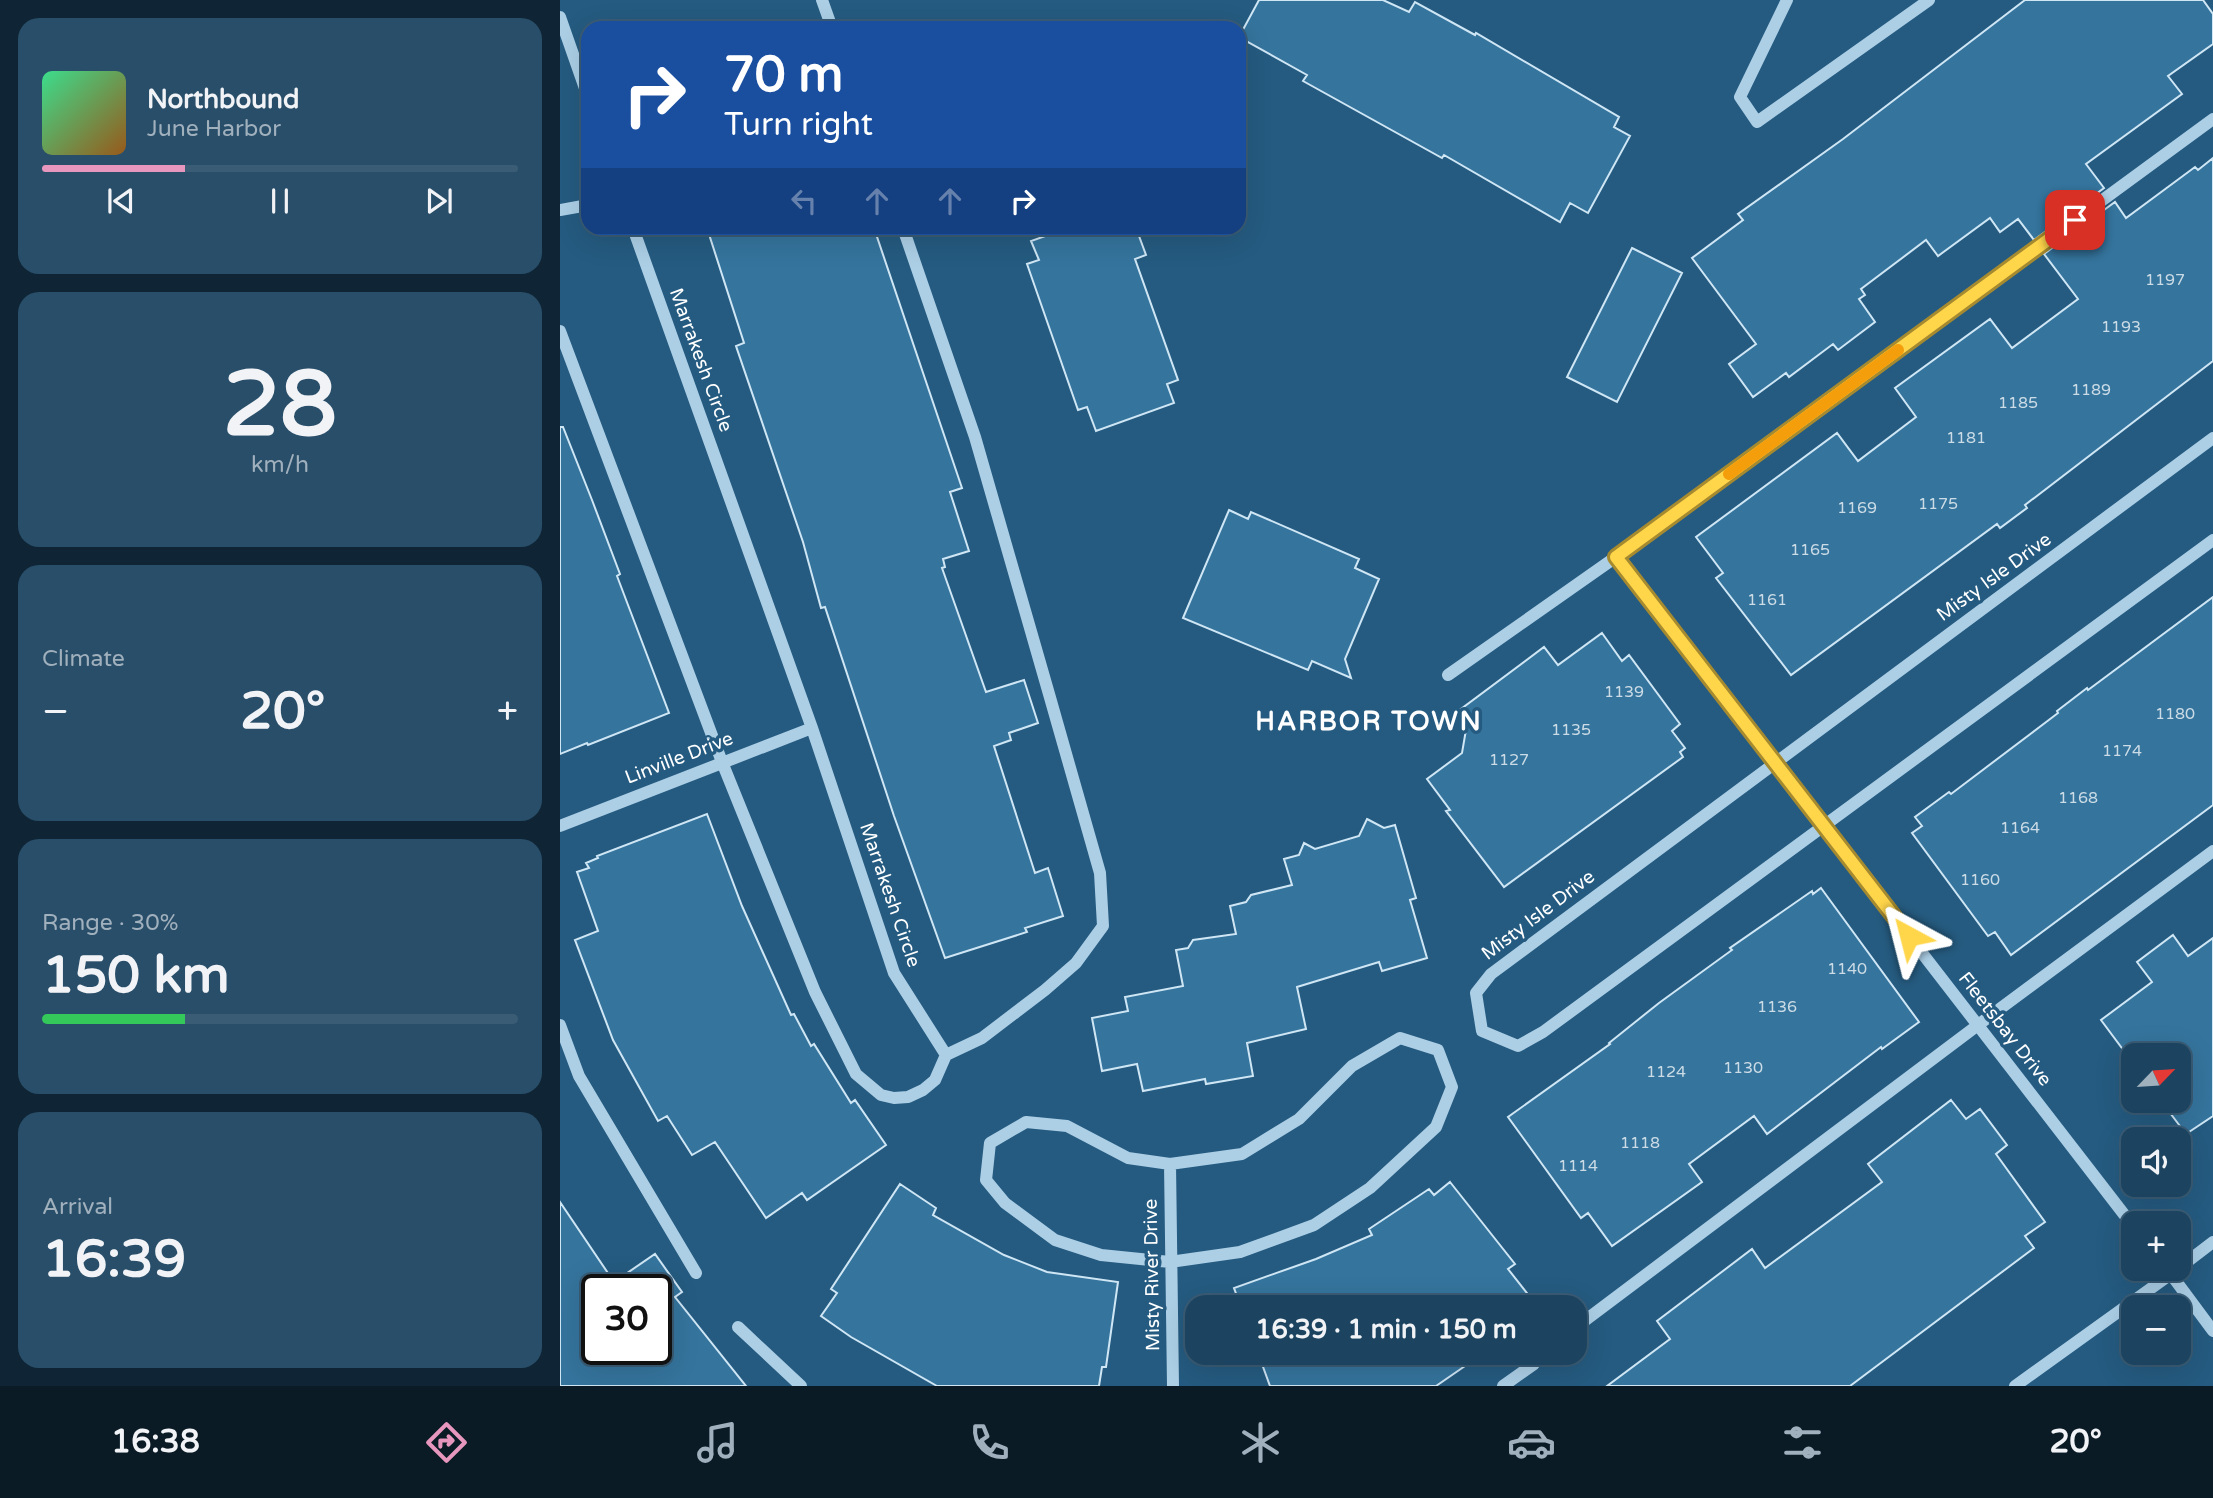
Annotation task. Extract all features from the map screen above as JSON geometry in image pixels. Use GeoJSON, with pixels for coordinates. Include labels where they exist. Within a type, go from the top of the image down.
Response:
{"type":"FeatureCollection","features":[{"type":"Feature","properties":{"kind":"street"},"geometry":{"type":"LineString","coordinates":[[822,0],[830,21]]}},
{"type":"Feature","properties":{"kind":"street"},"geometry":{"type":"LineString","coordinates":[[1787,0],[1740,97],[1757,122],[1929,0]]}},
{"type":"Feature","properties":{"kind":"street"},"geometry":{"type":"LineString","coordinates":[[560,17],[581,77]]}},
{"type":"Feature","properties":{"kind":"street"},"geometry":{"type":"LineString","coordinates":[[1448,675],[1616,557],[2213,119]]}},
{"type":"Feature","properties":{"kind":"street"},"geometry":{"type":"LineString","coordinates":[[560,210],[581,206]]}},
{"type":"Feature","properties":{"kind":"street","name":"Marrakesh Circle"},"geometry":{"type":"LineString","coordinates":[[636,235],[812,727],[894,973],[946,1055]]}},
{"type":"Feature","properties":{"kind":"street"},"geometry":{"type":"LineString","coordinates":[[560,331],[722,762],[815,992],[856,1074],[881,1095],[908,1097],[935,1080],[946,1055],[982,1038],[1045,990],[1076,962],[1103,926],[1100,873],[1049,694],[975,437],[905,235]]}},
{"type":"Feature","properties":{"kind":"street","name":"Misty Isle Drive"},"geometry":{"type":"LineString","coordinates":[[2213,438],[1773,762],[1491,974],[1476,993],[1482,1031],[1518,1046],[1543,1032],[2213,540]]}},
{"type":"Feature","properties":{"kind":"street","name":"Fleetsbay Drive"},"geometry":{"type":"LineString","coordinates":[[1616,557],[2121,1211]]}},
{"type":"Feature","properties":{"kind":"street","name":"Linville Drive"},"geometry":{"type":"LineString","coordinates":[[560,825],[812,727]]}},
{"type":"Feature","properties":{"kind":"street"},"geometry":{"type":"LineString","coordinates":[[1587,1319],[2213,851]]}},
{"type":"Feature","properties":{"kind":"street"},"geometry":{"type":"LineString","coordinates":[[560,1025],[579,1076],[696,1273]]}},
{"type":"Feature","properties":{"kind":"street"},"geometry":{"type":"LineString","coordinates":[[1401,1038],[1438,1050],[1452,1087],[1436,1127],[1370,1188],[1314,1225],[1240,1252],[1170,1262],[1101,1255],[1055,1240],[1005,1203],[986,1180],[990,1143],[1026,1122],[1067,1126],[1128,1158],[1170,1164],[1242,1154],[1300,1119],[1352,1066],[1401,1038]]}},
{"type":"Feature","properties":{"kind":"street","name":"Misty River Drive"},"geometry":{"type":"LineString","coordinates":[[1170,1164],[1173,1386]]}},
{"type":"Feature","properties":{"kind":"street"},"geometry":{"type":"LineString","coordinates":[[2191,1258],[2213,1242]]}},
{"type":"Feature","properties":{"kind":"street"},"geometry":{"type":"LineString","coordinates":[[2015,1386],[2159,1281]]}},
{"type":"Feature","properties":{"kind":"street"},"geometry":{"type":"LineString","coordinates":[[2181,1281],[2213,1331]]}},
{"type":"Feature","properties":{"kind":"street"},"geometry":{"type":"LineString","coordinates":[[738,1326],[801,1386]]}},
{"type":"Feature","properties":{"kind":"street"},"geometry":{"type":"LineString","coordinates":[[1503,1386],[1533,1365]]}},
{"type":"Feature","properties":{"kind":"building"},"geometry":{"type":"Polygon","coordinates":[[[1259,0],[1383,0],[1409,12],[1415,2],[1475,35],[1476,33],[1619,117],[1614,127],[1630,136],[1588,213],[1570,203],[1560,222],[1444,155],[1442,158],[1303,81],[1307,75],[1246,41],[1246,24],[1259,0]]]}},
{"type":"Feature","properties":{"kind":"building"},"geometry":{"type":"Polygon","coordinates":[[[2025,0],[2203,0],[2213,14],[2213,44],[2168,76],[2182,94],[2086,164],[2104,188],[2034,240],[2018,219],[2000,232],[1990,218],[1938,256],[1926,240],[1861,289],[1865,295],[1859,299],[1875,322],[1838,350],[1833,344],[1789,377],[1786,373],[1753,397],[1729,364],[1756,344],[1692,258],[1743,220],[1738,214],[1843,139],[2025,0]]]}},
{"type":"Feature","properties":{"kind":"building"},"geometry":{"type":"Polygon","coordinates":[[[2213,158],[2213,361],[2025,505],[2027,508],[2000,528],[1997,524],[1791,675],[1716,578],[1723,573],[1696,537],[1837,433],[1858,461],[1916,417],[1895,388],[1990,319],[2012,348],[2078,299],[2044,254],[2115,202],[2126,218],[2195,167],[2198,170],[2213,158]]]}},
{"type":"Feature","properties":{"kind":"building"},"geometry":{"type":"Polygon","coordinates":[[[709,235],[876,235],[962,488],[950,492],[969,551],[943,559],[945,567],[942,568],[986,692],[1024,680],[1038,723],[1009,733],[1011,740],[994,746],[1035,873],[1048,868],[1063,916],[1025,928],[1027,932],[945,958],[894,816],[825,607],[821,608],[803,542],[736,346],[744,343],[709,235]]]}},
{"type":"Feature","properties":{"kind":"building"},"geometry":{"type":"Polygon","coordinates":[[[1048,235],[1139,235],[1146,255],[1135,259],[1178,380],[1167,384],[1174,403],[1096,431],[1087,407],[1078,410],[1027,264],[1039,260],[1031,241],[1048,235]]]}},
{"type":"Feature","properties":{"kind":"building"},"geometry":{"type":"Polygon","coordinates":[[[1632,248],[1682,273],[1617,402],[1567,377],[1632,248]]]}},
{"type":"Feature","properties":{"kind":"building"},"geometry":{"type":"Polygon","coordinates":[[[560,427],[563,427],[592,500],[620,574],[617,576],[669,713],[560,754],[560,427]]]}},
{"type":"Feature","properties":{"kind":"building"},"geometry":{"type":"Polygon","coordinates":[[[1229,510],[1248,519],[1251,512],[1359,559],[1355,568],[1379,579],[1345,659],[1351,678],[1312,661],[1308,670],[1183,618],[1229,510]]]}},
{"type":"Feature","properties":{"kind":"building"},"geometry":{"type":"Polygon","coordinates":[[[2213,597],[2213,805],[2011,955],[1995,932],[1988,936],[1912,833],[1922,826],[1915,817],[1949,792],[1951,794],[2087,688],[2088,690],[2213,597]]]}},
{"type":"Feature","properties":{"kind":"building"},"geometry":{"type":"Polygon","coordinates":[[[1602,633],[1622,661],[1629,655],[1680,724],[1672,731],[1685,748],[1680,752],[1683,757],[1504,887],[1446,811],[1450,810],[1427,779],[1462,753],[1467,724],[1457,712],[1544,647],[1558,665],[1602,633]]]}},
{"type":"Feature","properties":{"kind":"building"},"geometry":{"type":"Polygon","coordinates":[[[707,814],[742,906],[791,1015],[794,1014],[811,1046],[814,1044],[851,1103],[855,1100],[886,1145],[807,1200],[802,1193],[766,1218],[715,1142],[692,1155],[667,1116],[658,1121],[613,1040],[575,940],[598,931],[577,872],[589,868],[586,863],[598,858],[597,856],[707,814]]]}},
{"type":"Feature","properties":{"kind":"building"},"geometry":{"type":"Polygon","coordinates":[[[1367,819],[1384,828],[1395,825],[1416,898],[1410,900],[1427,958],[1382,971],[1379,962],[1297,987],[1306,1029],[1247,1043],[1253,1076],[1206,1084],[1205,1079],[1143,1091],[1137,1064],[1102,1071],[1092,1018],[1128,1011],[1125,997],[1183,986],[1176,950],[1188,948],[1193,940],[1236,934],[1230,906],[1246,902],[1251,895],[1292,885],[1284,859],[1299,855],[1304,843],[1315,849],[1359,836],[1367,819]]]}},
{"type":"Feature","properties":{"kind":"building"},"geometry":{"type":"Polygon","coordinates":[[[1821,888],[1919,1022],[1882,1049],[1881,1047],[1767,1134],[1754,1116],[1689,1164],[1702,1182],[1612,1246],[1588,1213],[1581,1218],[1508,1117],[1610,1044],[1659,1003],[1732,950],[1730,948],[1812,891],[1813,894],[1821,888]]]}},
{"type":"Feature","properties":{"kind":"building"},"geometry":{"type":"Polygon","coordinates":[[[2173,935],[2188,956],[2213,938],[2213,1116],[2191,1131],[2191,1127],[2181,1127],[2170,1113],[2191,1113],[2191,1043],[2121,1043],[2121,1047],[2101,1020],[2152,982],[2137,962],[2173,935]]]}},
{"type":"Feature","properties":{"kind":"building"},"geometry":{"type":"Polygon","coordinates":[[[1951,1100],[1966,1119],[1980,1109],[2007,1145],[1996,1154],[2045,1222],[2025,1236],[2034,1248],[1850,1386],[1607,1386],[1670,1339],[1657,1321],[1752,1249],[1765,1268],[1882,1182],[1868,1164],[1951,1100]]]}},
{"type":"Feature","properties":{"kind":"building"},"geometry":{"type":"Polygon","coordinates":[[[1450,1182],[1515,1264],[1508,1269],[1529,1295],[1237,1295],[1234,1288],[1316,1259],[1372,1235],[1369,1229],[1429,1189],[1434,1195],[1450,1182]]]}},
{"type":"Feature","properties":{"kind":"building"},"geometry":{"type":"Polygon","coordinates":[[[900,1184],[936,1208],[933,1215],[1004,1255],[1047,1272],[1118,1282],[1106,1367],[1102,1367],[1099,1386],[937,1386],[851,1337],[821,1316],[837,1293],[831,1289],[900,1184]]]}},
{"type":"Feature","properties":{"kind":"building"},"geometry":{"type":"Polygon","coordinates":[[[560,1202],[609,1274],[581,1274],[581,1365],[672,1365],[672,1278],[682,1292],[675,1297],[746,1386],[560,1386],[560,1202]]]}},
{"type":"Feature","properties":{"kind":"building"},"geometry":{"type":"Polygon","coordinates":[[[655,1254],[669,1274],[626,1274],[655,1254]]]}},
{"type":"Feature","properties":{"kind":"building"},"geometry":{"type":"Polygon","coordinates":[[[1262,1365],[1466,1365],[1436,1386],[1270,1386],[1262,1365]]]}},
{"type":"Feature","properties":{"kind":"slow traffic"},"geometry":{"type":"LineString","coordinates":[[1729,474],[1898,350]]}},
{"type":"Feature","properties":{"kind":"district","name":"HARBOR TOWN"},"geometry":{"type":"Point","coordinates":[1369,721]}},
{"type":"Feature","properties":{"kind":"route"},"geometry":{"type":"LineString","coordinates":[[1909,936],[1616,557],[2075,220]]}}]}
